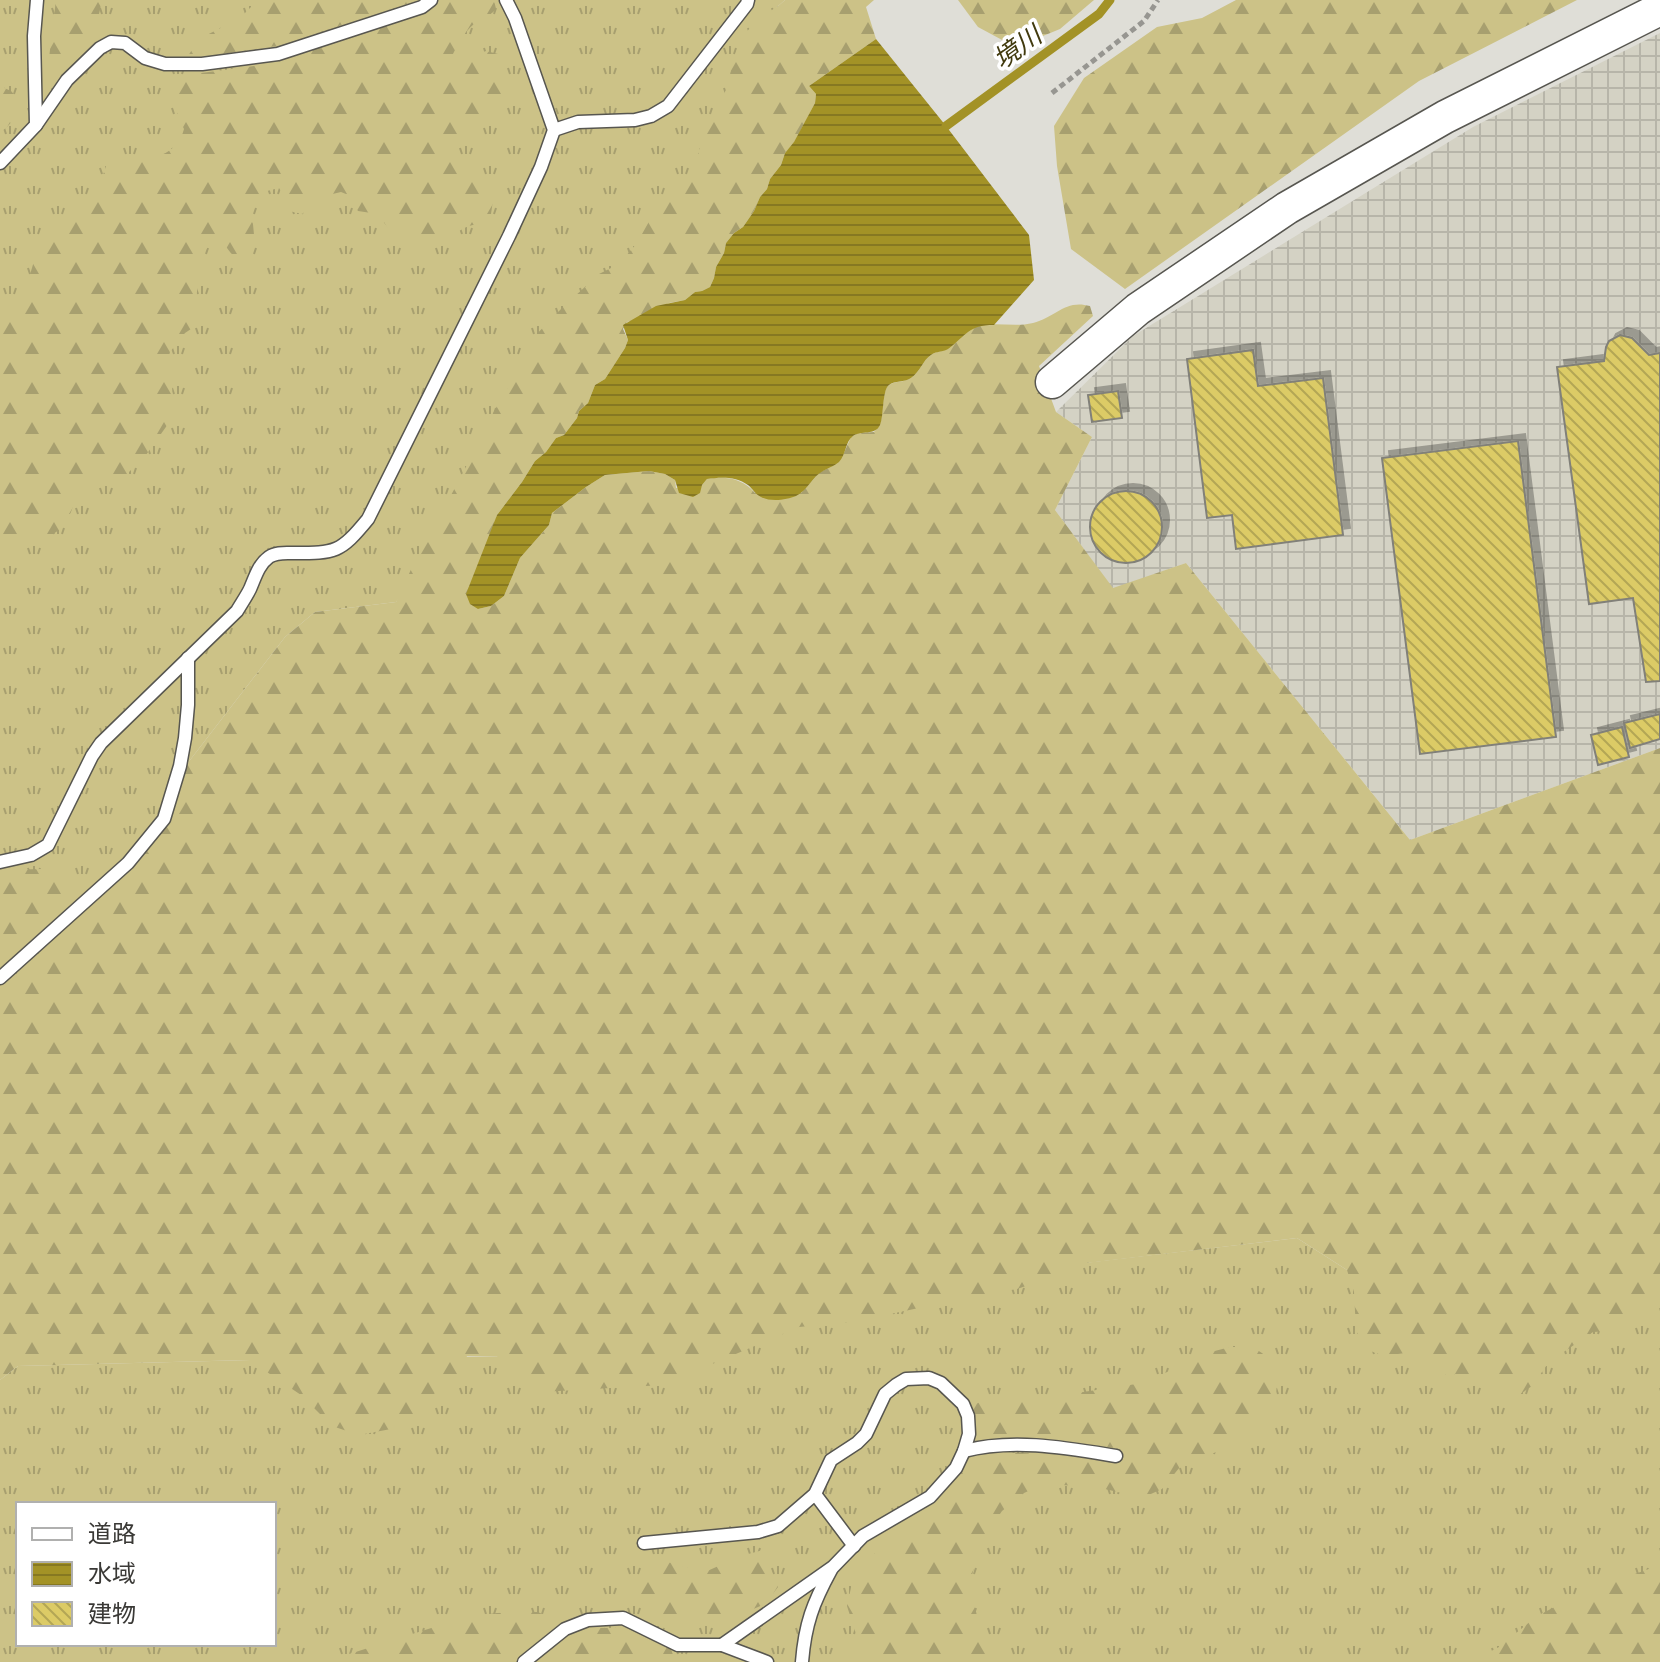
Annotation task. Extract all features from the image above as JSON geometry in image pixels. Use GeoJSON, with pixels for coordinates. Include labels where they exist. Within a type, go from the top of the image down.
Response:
{"type":"FeatureCollection","features":[{"type":"Feature","properties":{"kind":"street"},"geometry":{"type":"LineString","coordinates":[[1052,382],[1138,309],[1287,208],[1445,117],[1660,9]]}},
{"type":"Feature","properties":{"kind":"lane"},"geometry":{"type":"LineString","coordinates":[[36,125],[34,36],[37,0]]}},
{"type":"Feature","properties":{"kind":"lane"},"geometry":{"type":"LineString","coordinates":[[0,163],[36,125],[67,80],[100,48],[111,42],[125,43],[145,58],[165,64],[202,64],[278,54],[422,7],[431,0]]}},
{"type":"Feature","properties":{"kind":"lane"},"geometry":{"type":"LineString","coordinates":[[0,862],[31,855],[48,845],[101,743],[237,611],[257,570],[268,558],[277,554],[321,553],[338,549],[368,519],[509,236],[541,167],[554,130],[506,0]]}},
{"type":"Feature","properties":{"kind":"lane"},"geometry":{"type":"LineString","coordinates":[[554,130],[578,122],[635,120],[651,116],[668,106],[748,0]]}},
{"type":"Feature","properties":{"kind":"lane"},"geometry":{"type":"LineString","coordinates":[[0,978],[128,863],[164,819],[185,738],[188,658]]}},
{"type":"Feature","properties":{"kind":"lane"},"geometry":{"type":"LineString","coordinates":[[644,1543],[758,1532],[778,1526],[815,1494],[831,1460],[866,1434],[885,1394],[906,1379],[929,1378],[941,1383],[963,1404],[968,1416],[969,1434],[964,1451],[956,1468],[930,1497],[863,1536],[833,1567],[722,1645]]}},
{"type":"Feature","properties":{"kind":"lane"},"geometry":{"type":"LineString","coordinates":[[964,1451],[1009,1445],[1067,1448],[1116,1456]]}},
{"type":"Feature","properties":{"kind":"lane"},"geometry":{"type":"LineString","coordinates":[[815,1494],[854,1546]]}},
{"type":"Feature","properties":{"kind":"lane"},"geometry":{"type":"LineString","coordinates":[[802,1662],[815,1600],[833,1567]]}},
{"type":"Feature","properties":{"kind":"lane"},"geometry":{"type":"LineString","coordinates":[[524,1662],[565,1629],[588,1620],[623,1618],[678,1645],[722,1645],[767,1662]]}},
{"type":"Feature","properties":{"kind":"path"},"geometry":{"type":"LineString","coordinates":[[1052,93],[1144,21],[1158,0]]}},
{"type":"Feature","properties":{"kind":"shaded area"},"geometry":{"type":"Polygon","coordinates":[[[1660,33],[1660,748],[1410,840],[1186,563],[1113,589],[1055,510],[1092,437],[1056,412],[1133,336],[1473,127],[1660,33]]]}},
{"type":"Feature","properties":{"kind":"green space"},"geometry":{"type":"Polygon","coordinates":[[[0,0],[785,0],[777,7],[737,139],[396,602],[315,612],[285,637],[187,764],[169,817],[133,865],[0,985],[0,0]]]}},
{"type":"Feature","properties":{"kind":"green space"},"geometry":{"type":"Polygon","coordinates":[[[56,0],[102,0],[95,33],[61,70],[52,69],[49,58],[56,0]]]}},
{"type":"Feature","properties":{"kind":"green space"},"geometry":{"type":"Polygon","coordinates":[[[258,0],[419,0],[277,46],[186,59],[199,39],[240,18],[258,0]]]}},
{"type":"Feature","properties":{"kind":"green space"},"geometry":{"type":"Polygon","coordinates":[[[441,0],[494,0],[496,9],[470,28],[451,58],[459,62],[486,51],[502,55],[504,84],[497,113],[484,127],[462,132],[442,144],[448,154],[471,162],[483,174],[494,193],[491,214],[484,224],[466,227],[440,244],[425,246],[393,232],[378,214],[358,211],[341,192],[324,196],[302,214],[289,211],[279,188],[267,191],[252,214],[255,245],[250,258],[236,257],[222,240],[213,240],[205,251],[196,298],[199,312],[197,325],[185,333],[170,352],[167,363],[172,382],[173,417],[146,455],[126,475],[103,477],[76,497],[63,527],[49,537],[28,540],[15,548],[0,569],[0,318],[21,305],[37,251],[91,211],[106,166],[122,158],[136,164],[166,153],[177,144],[184,129],[176,109],[173,87],[186,75],[269,64],[424,13],[441,0]]]}},
{"type":"Feature","properties":{"kind":"green space"},"geometry":{"type":"Polygon","coordinates":[[[785,0],[874,0],[866,7],[876,39],[809,86],[816,94],[815,103],[754,211],[726,243],[710,287],[627,322],[623,329],[628,340],[625,348],[605,379],[595,385],[588,403],[579,411],[577,418],[564,435],[556,438],[535,461],[497,515],[478,609],[491,606],[504,596],[520,558],[549,525],[552,513],[605,475],[649,471],[675,480],[676,488],[702,485],[707,479],[727,478],[745,484],[755,493],[801,493],[820,472],[831,467],[843,455],[851,437],[858,433],[874,432],[881,421],[888,386],[911,378],[928,357],[948,348],[968,330],[986,325],[1033,323],[1067,307],[1090,306],[1093,316],[1039,366],[1056,412],[1092,437],[1055,510],[1113,588],[1186,563],[1410,840],[1660,748],[1660,1285],[1642,1309],[1610,1331],[1593,1332],[1549,1362],[1532,1386],[1519,1395],[1505,1395],[1494,1390],[1486,1368],[1472,1374],[1444,1374],[1436,1363],[1405,1353],[1384,1356],[1365,1349],[1356,1330],[1354,1292],[1347,1270],[1297,1238],[1087,1263],[1017,1289],[852,1322],[799,1327],[663,1385],[541,1392],[511,1375],[497,1356],[467,1356],[462,1370],[438,1389],[422,1410],[391,1429],[359,1435],[332,1426],[301,1395],[249,1360],[18,1366],[0,1380],[0,985],[133,865],[169,817],[187,764],[285,637],[315,612],[396,602],[530,341],[599,274],[619,264],[637,243],[651,218],[693,177],[703,133],[727,88],[741,38],[760,17],[785,0]]]}},
{"type":"Feature","properties":{"kind":"green space"},"geometry":{"type":"Polygon","coordinates":[[[958,0],[1094,0],[1060,29],[1038,38],[1004,41],[978,27],[958,0]]]}},
{"type":"Feature","properties":{"kind":"green space"},"geometry":{"type":"Polygon","coordinates":[[[1236,0],[1577,0],[1419,81],[1125,289],[1071,249],[1057,166],[1054,126],[1084,78],[1157,27],[1202,18],[1236,0]]]}},
{"type":"Feature","properties":{"kind":"green space"},"geometry":{"type":"Polygon","coordinates":[[[0,86],[11,91],[19,100],[11,122],[0,132],[0,86]]]}},
{"type":"Feature","properties":{"kind":"green space"},"geometry":{"type":"Polygon","coordinates":[[[42,869],[79,888],[83,896],[0,971],[0,870],[42,869]]]}},
{"type":"Feature","properties":{"kind":"green space"},"geometry":{"type":"Polygon","coordinates":[[[1660,1156],[1660,1662],[0,1662],[0,1380],[18,1366],[573,1355],[795,1297],[1297,1238],[1347,1270],[1660,1156]]]}},
{"type":"Feature","properties":{"kind":"green space"},"geometry":{"type":"Polygon","coordinates":[[[1230,1347],[1257,1350],[1278,1368],[1276,1395],[1264,1418],[1227,1448],[1184,1462],[1162,1489],[1142,1498],[1097,1487],[1044,1484],[1024,1493],[1002,1511],[981,1542],[972,1575],[974,1604],[981,1631],[1000,1662],[863,1662],[865,1652],[847,1606],[852,1583],[864,1563],[937,1499],[972,1457],[985,1452],[1020,1453],[1122,1462],[1124,1450],[1075,1441],[989,1437],[981,1432],[971,1406],[992,1397],[1015,1395],[1043,1398],[1143,1383],[1211,1352],[1230,1347]]]}},
{"type":"Feature","properties":{"kind":"green space"},"geometry":{"type":"Polygon","coordinates":[[[763,1550],[778,1587],[765,1604],[715,1625],[661,1614],[629,1587],[664,1561],[705,1572],[763,1550]]]}},
{"type":"Feature","properties":{"kind":"green space"},"geometry":{"type":"Polygon","coordinates":[[[1660,1565],[1660,1661],[1621,1655],[1571,1656],[1554,1662],[1470,1662],[1499,1647],[1537,1616],[1582,1593],[1660,1565]]]}},
{"type":"Feature","properties":{"kind":"green space"},"geometry":{"type":"Polygon","coordinates":[[[538,1612],[550,1618],[552,1629],[510,1662],[324,1662],[466,1617],[538,1612]]]}},
{"type":"Feature","properties":{"kind":"green space"},"geometry":{"type":"Polygon","coordinates":[[[592,1628],[617,1628],[671,1649],[674,1658],[671,1662],[538,1662],[563,1642],[592,1628]]]}},
{"type":"Feature","properties":{"kind":"water"},"geometry":{"type":"Polygon","coordinates":[[[876,39],[1029,235],[1034,280],[994,325],[973,329],[948,349],[928,357],[911,378],[889,385],[878,428],[853,436],[839,462],[819,474],[796,496],[765,499],[743,482],[723,478],[707,479],[700,493],[693,497],[679,493],[675,480],[665,474],[649,471],[605,475],[552,513],[549,525],[520,558],[504,596],[491,606],[478,609],[470,604],[466,594],[497,515],[535,461],[556,438],[564,435],[577,418],[579,411],[588,403],[595,385],[605,379],[628,340],[623,325],[656,306],[685,300],[695,292],[710,287],[726,243],[754,211],[815,103],[816,94],[809,86],[876,39]]]}},
{"type":"Feature","properties":{"kind":"building"},"geometry":{"type":"Polygon","coordinates":[[[1620,335],[1632,338],[1649,355],[1660,353],[1660,681],[1646,682],[1633,598],[1589,604],[1557,367],[1604,361],[1609,341],[1620,335]]]}},
{"type":"Feature","properties":{"kind":"building"},"geometry":{"type":"Polygon","coordinates":[[[1253,350],[1258,386],[1323,378],[1343,535],[1236,549],[1232,515],[1207,518],[1187,359],[1253,350]]]}},
{"type":"Feature","properties":{"kind":"building"},"geometry":{"type":"Polygon","coordinates":[[[1118,391],[1122,418],[1092,422],[1088,395],[1118,391]]]}},
{"type":"Feature","properties":{"kind":"building"},"geometry":{"type":"Polygon","coordinates":[[[1518,441],[1556,737],[1420,754],[1382,458],[1518,441]]]}},
{"type":"Feature","properties":{"kind":"building"},"geometry":{"type":"Polygon","coordinates":[[[1133,491],[1152,501],[1160,513],[1160,541],[1152,553],[1140,561],[1119,563],[1100,553],[1092,541],[1090,520],[1100,501],[1112,493],[1133,491]]]}},
{"type":"Feature","properties":{"kind":"building"},"geometry":{"type":"Polygon","coordinates":[[[1660,714],[1660,739],[1630,748],[1624,723],[1660,714]]]}},
{"type":"Feature","properties":{"kind":"building"},"geometry":{"type":"Polygon","coordinates":[[[1622,727],[1629,757],[1598,765],[1591,735],[1622,727]]]}},
{"type":"Feature","properties":{"kind":"waterway","name":"境川"},"geometry":{"type":"LineString","coordinates":[[946,126],[1099,14],[1110,0]]}}]}
